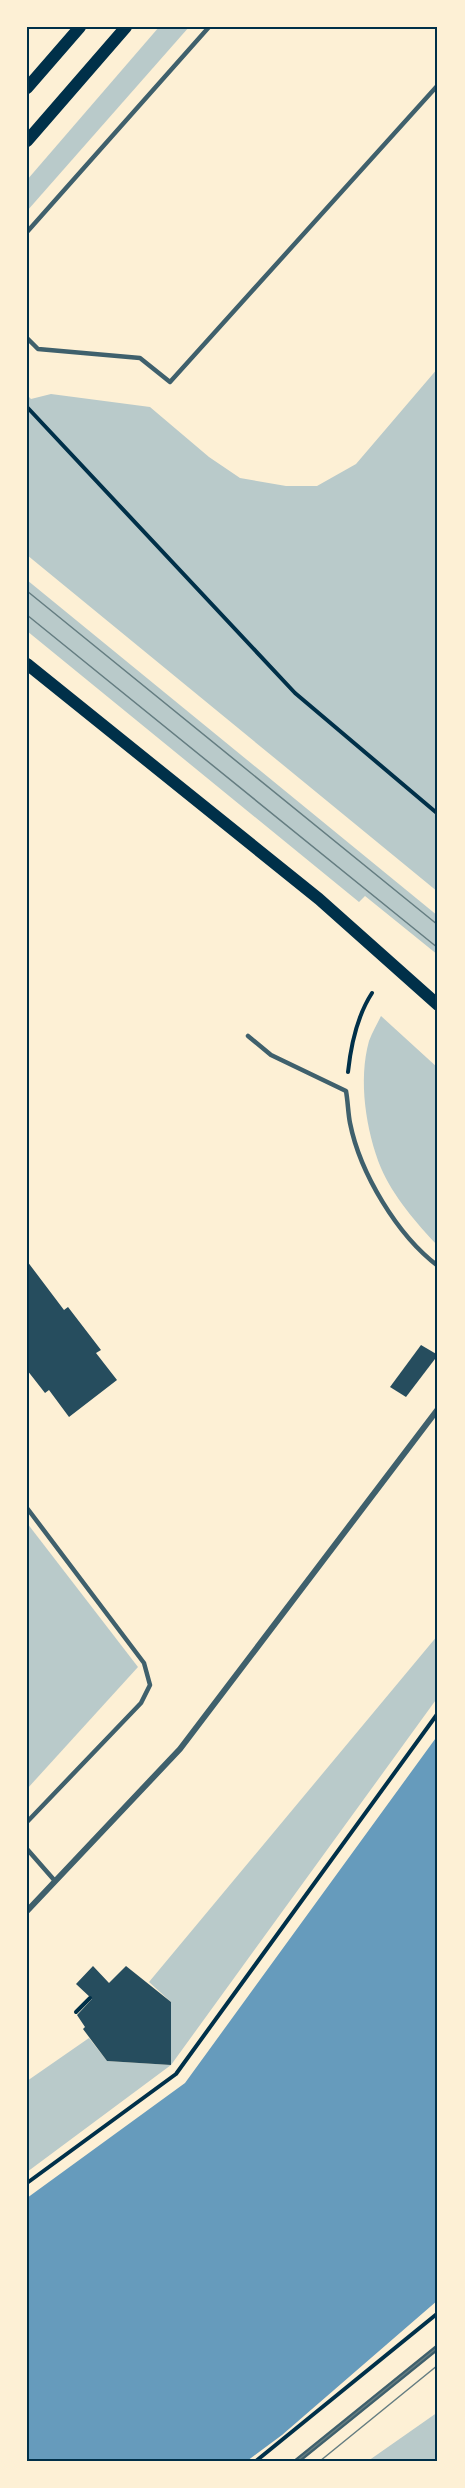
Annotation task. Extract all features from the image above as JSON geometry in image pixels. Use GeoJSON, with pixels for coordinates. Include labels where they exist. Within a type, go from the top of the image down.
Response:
{"type":"FeatureCollection","features":[{"type":"Feature","properties":{"kind":"main road"},"geometry":{"type":"LineString","coordinates":[[27,88],[80,27]]}},
{"type":"Feature","properties":{"kind":"main road"},"geometry":{"type":"LineString","coordinates":[[27,141],[126,27]]}},
{"type":"Feature","properties":{"kind":"main road"},"geometry":{"type":"LineString","coordinates":[[27,664],[319,899],[438,1005]]}},
{"type":"Feature","properties":{"kind":"street"},"geometry":{"type":"LineString","coordinates":[[27,1911],[180,1749],[438,1409]]}},
{"type":"Feature","properties":{"kind":"street"},"geometry":{"type":"LineString","coordinates":[[297,2461],[438,2347]]}},
{"type":"Feature","properties":{"kind":"lane"},"geometry":{"type":"LineString","coordinates":[[27,232],[209,27]]}},
{"type":"Feature","properties":{"kind":"lane"},"geometry":{"type":"LineString","coordinates":[[27,338],[38,349],[140,358],[170,382],[438,85]]}},
{"type":"Feature","properties":{"kind":"lane"},"geometry":{"type":"LineString","coordinates":[[248,1036],[271,1055],[346,1091],[350,1125],[368,1175],[396,1226],[438,1266]]}},
{"type":"Feature","properties":{"kind":"lane"},"geometry":{"type":"LineString","coordinates":[[27,1508],[144,1663],[150,1685],[141,1703],[27,1822]]}},
{"type":"Feature","properties":{"kind":"lane"},"geometry":{"type":"LineString","coordinates":[[27,1849],[55,1881]]}},
{"type":"Feature","properties":{"kind":"path"},"geometry":{"type":"LineString","coordinates":[[27,407],[295,693],[438,814]]}},
{"type":"Feature","properties":{"kind":"path"},"geometry":{"type":"LineString","coordinates":[[346,1091],[354,1036],[365,1005],[372,993]]}},
{"type":"Feature","properties":{"kind":"path"},"geometry":{"type":"LineString","coordinates":[[27,2183],[176,2074],[438,1713]]}},
{"type":"Feature","properties":{"kind":"path"},"geometry":{"type":"LineString","coordinates":[[76,2012],[90,1998]]}},
{"type":"Feature","properties":{"kind":"path"},"geometry":{"type":"LineString","coordinates":[[256,2461],[438,2313]]}},
{"type":"Feature","properties":{"kind":"shaded area"},"geometry":{"type":"Polygon","coordinates":[[[159,27],[189,27],[27,211],[27,180],[159,27]]]}},
{"type":"Feature","properties":{"kind":"shaded area"},"geometry":{"type":"Polygon","coordinates":[[[438,368],[438,892],[27,555],[27,395],[31,399],[51,394],[150,407],[209,457],[240,478],[286,486],[317,486],[356,464],[438,368]]]}},
{"type":"Feature","properties":{"kind":"shaded area"},"geometry":{"type":"Polygon","coordinates":[[[27,580],[438,916],[438,955],[365,896],[359,902],[27,631],[27,580]]]}},
{"type":"Feature","properties":{"kind":"shaded area"},"geometry":{"type":"Polygon","coordinates":[[[381,1016],[438,1068],[438,1246],[392,1189],[381,1168],[371,1138],[365,1105],[364,1072],[369,1041],[381,1016]]]}},
{"type":"Feature","properties":{"kind":"shaded area"},"geometry":{"type":"Polygon","coordinates":[[[27,1523],[138,1667],[27,1789],[27,1523]]]}},
{"type":"Feature","properties":{"kind":"shaded area"},"geometry":{"type":"Polygon","coordinates":[[[438,1635],[438,1697],[171,2065],[171,2002],[149,1982],[438,1635]]]}},
{"type":"Feature","properties":{"kind":"shaded area"},"geometry":{"type":"Polygon","coordinates":[[[89,2038],[107,2061],[171,2065],[27,2172],[27,2081],[89,2038]]]}},
{"type":"Feature","properties":{"kind":"shaded area"},"geometry":{"type":"Polygon","coordinates":[[[438,2412],[438,2461],[368,2461],[438,2412]]]}},
{"type":"Feature","properties":{"kind":"water"},"geometry":{"type":"Polygon","coordinates":[[[438,1735],[438,2300],[282,2435],[247,2461],[27,2461],[27,2198],[185,2083],[438,1735]]]}},
{"type":"Feature","properties":{"kind":"building"},"geometry":{"type":"Polygon","coordinates":[[[27,1261],[64,1310],[68,1307],[101,1350],[96,1353],[117,1380],[69,1417],[49,1390],[45,1393],[27,1370],[27,1261]]]}},
{"type":"Feature","properties":{"kind":"building"},"geometry":{"type":"Polygon","coordinates":[[[421,1345],[438,1355],[406,1397],[390,1387],[421,1345]]]}},
{"type":"Feature","properties":{"kind":"building"},"geometry":{"type":"Polygon","coordinates":[[[93,1966],[109,1983],[126,1966],[171,2002],[171,2065],[107,2061],[83,2029],[85,2027],[77,2015],[92,1999],[76,1984],[93,1966]]]}},
{"type":"Feature","properties":{"kind":"tram line"},"geometry":{"type":"LineString","coordinates":[[27,591],[438,925]]}},
{"type":"Feature","properties":{"kind":"tram line"},"geometry":{"type":"LineString","coordinates":[[27,615],[438,948]]}},
{"type":"Feature","properties":{"kind":"tram line"},"geometry":{"type":"LineString","coordinates":[[297,2461],[438,2347]]}},
{"type":"Feature","properties":{"kind":"tram line"},"geometry":{"type":"LineString","coordinates":[[320,2461],[438,2365]]}}]}
